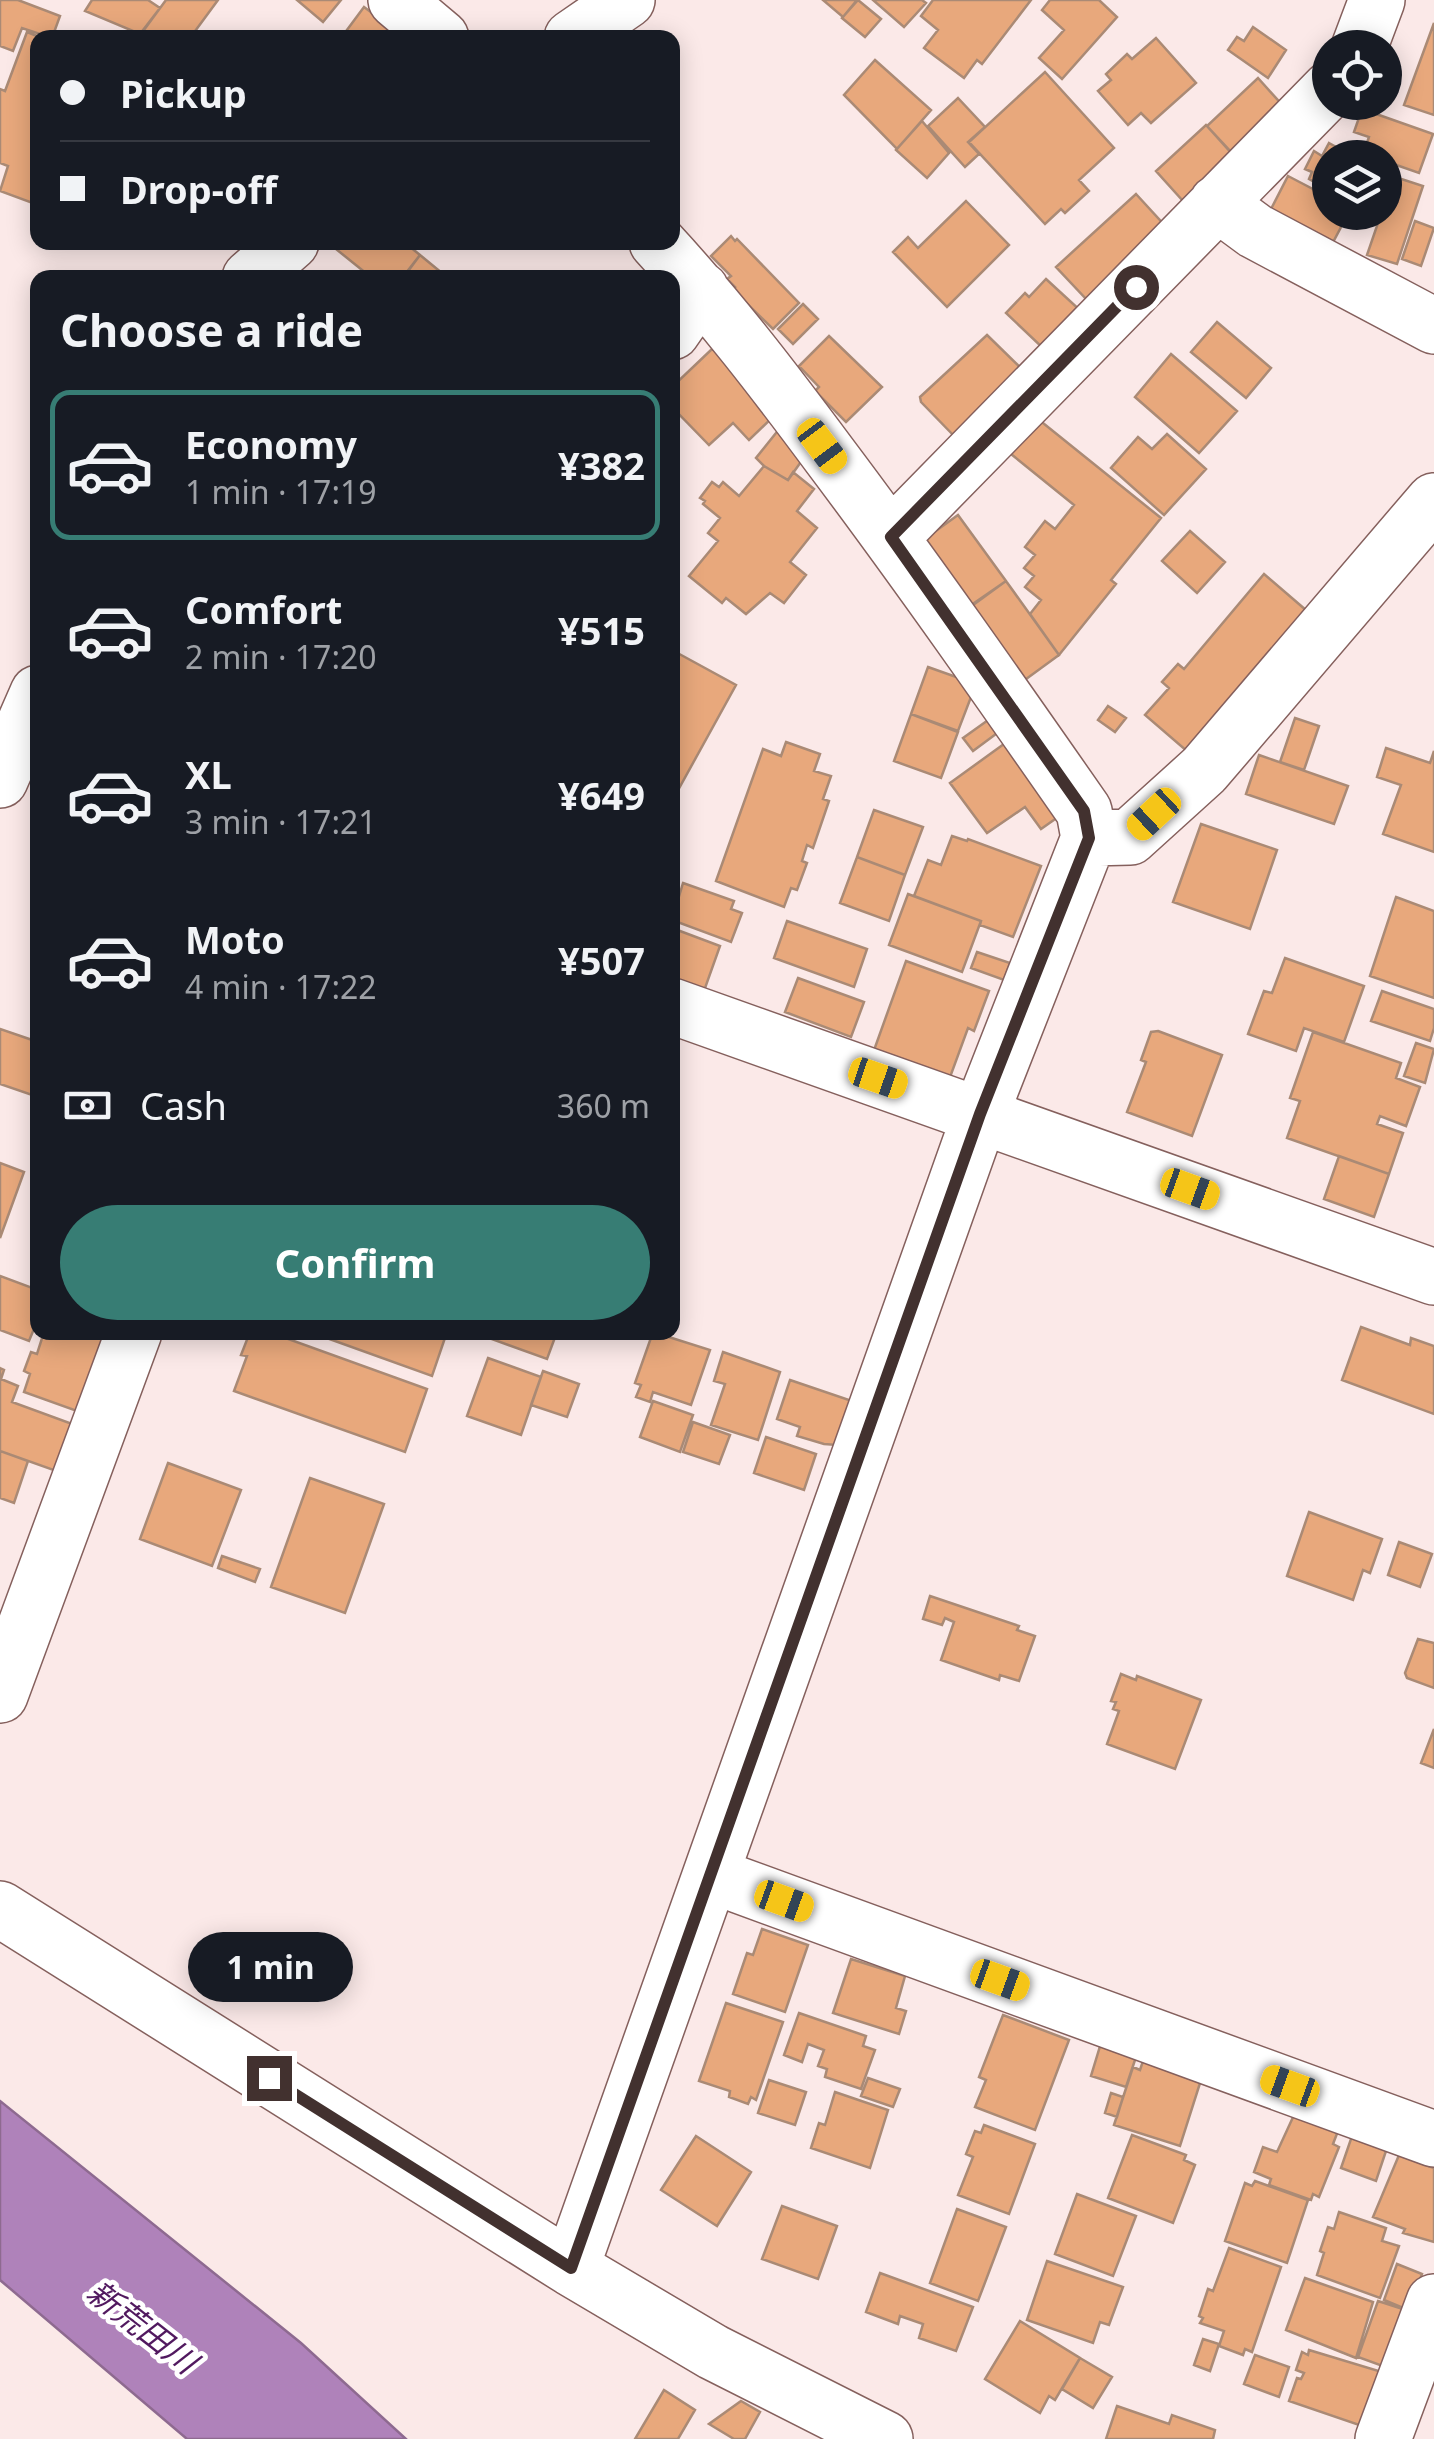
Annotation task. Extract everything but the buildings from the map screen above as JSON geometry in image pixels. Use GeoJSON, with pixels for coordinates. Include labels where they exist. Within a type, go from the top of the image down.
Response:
{"type":"FeatureCollection","features":[{"type":"Feature","properties":{"kind":"street"},"geometry":{"type":"LineString","coordinates":[[396,0],[432,30]]}},
{"type":"Feature","properties":{"kind":"street"},"geometry":{"type":"LineString","coordinates":[[584,30],[627,0]]}},
{"type":"Feature","properties":{"kind":"street"},"geometry":{"type":"LineString","coordinates":[[1366,30],[1377,0]]}},
{"type":"Feature","properties":{"kind":"street"},"geometry":{"type":"LineString","coordinates":[[891,537],[1312,106]]}},
{"type":"Feature","properties":{"kind":"street"},"geometry":{"type":"LineString","coordinates":[[1218,203],[1255,231],[1434,326]]}},
{"type":"Feature","properties":{"kind":"street"},"geometry":{"type":"LineString","coordinates":[[259,270],[282,250]]}},
{"type":"Feature","properties":{"kind":"street"},"geometry":{"type":"LineString","coordinates":[[571,2268],[980,1114],[1089,838],[1084,811],[891,537],[687,311]]}},
{"type":"Feature","properties":{"kind":"street"},"geometry":{"type":"LineString","coordinates":[[1089,838],[1130,837],[1204,770],[1434,501]]}},
{"type":"Feature","properties":{"kind":"street"},"geometry":{"type":"LineString","coordinates":[[11,772],[30,716]]}},
{"type":"Feature","properties":{"kind":"street"},"geometry":{"type":"LineString","coordinates":[[680,1009],[1434,1277]]}},
{"type":"Feature","properties":{"kind":"street"},"geometry":{"type":"LineString","coordinates":[[0,1696],[131,1340]]}},
{"type":"Feature","properties":{"kind":"street"},"geometry":{"type":"LineString","coordinates":[[711,1875],[1434,2139]]}},
{"type":"Feature","properties":{"kind":"street"},"geometry":{"type":"LineString","coordinates":[[0,1909],[571,2268],[713,2352],[885,2439]]}},
{"type":"Feature","properties":{"kind":"street"},"geometry":{"type":"LineString","coordinates":[[1383,2439],[1434,2302]]}},
{"type":"Feature","properties":{"kind":"water","name":"新荒田川"},"geometry":{"type":"Polygon","coordinates":[[[0,2101],[301,2343],[406,2439],[187,2439],[0,2280],[0,2101]]]}},
{"type":"Feature","properties":{"kind":"route"},"geometry":{"type":"LineString","coordinates":[[269,2078],[571,2268],[980,1114],[1089,838],[1084,811],[891,537],[1136,287]]}}]}
